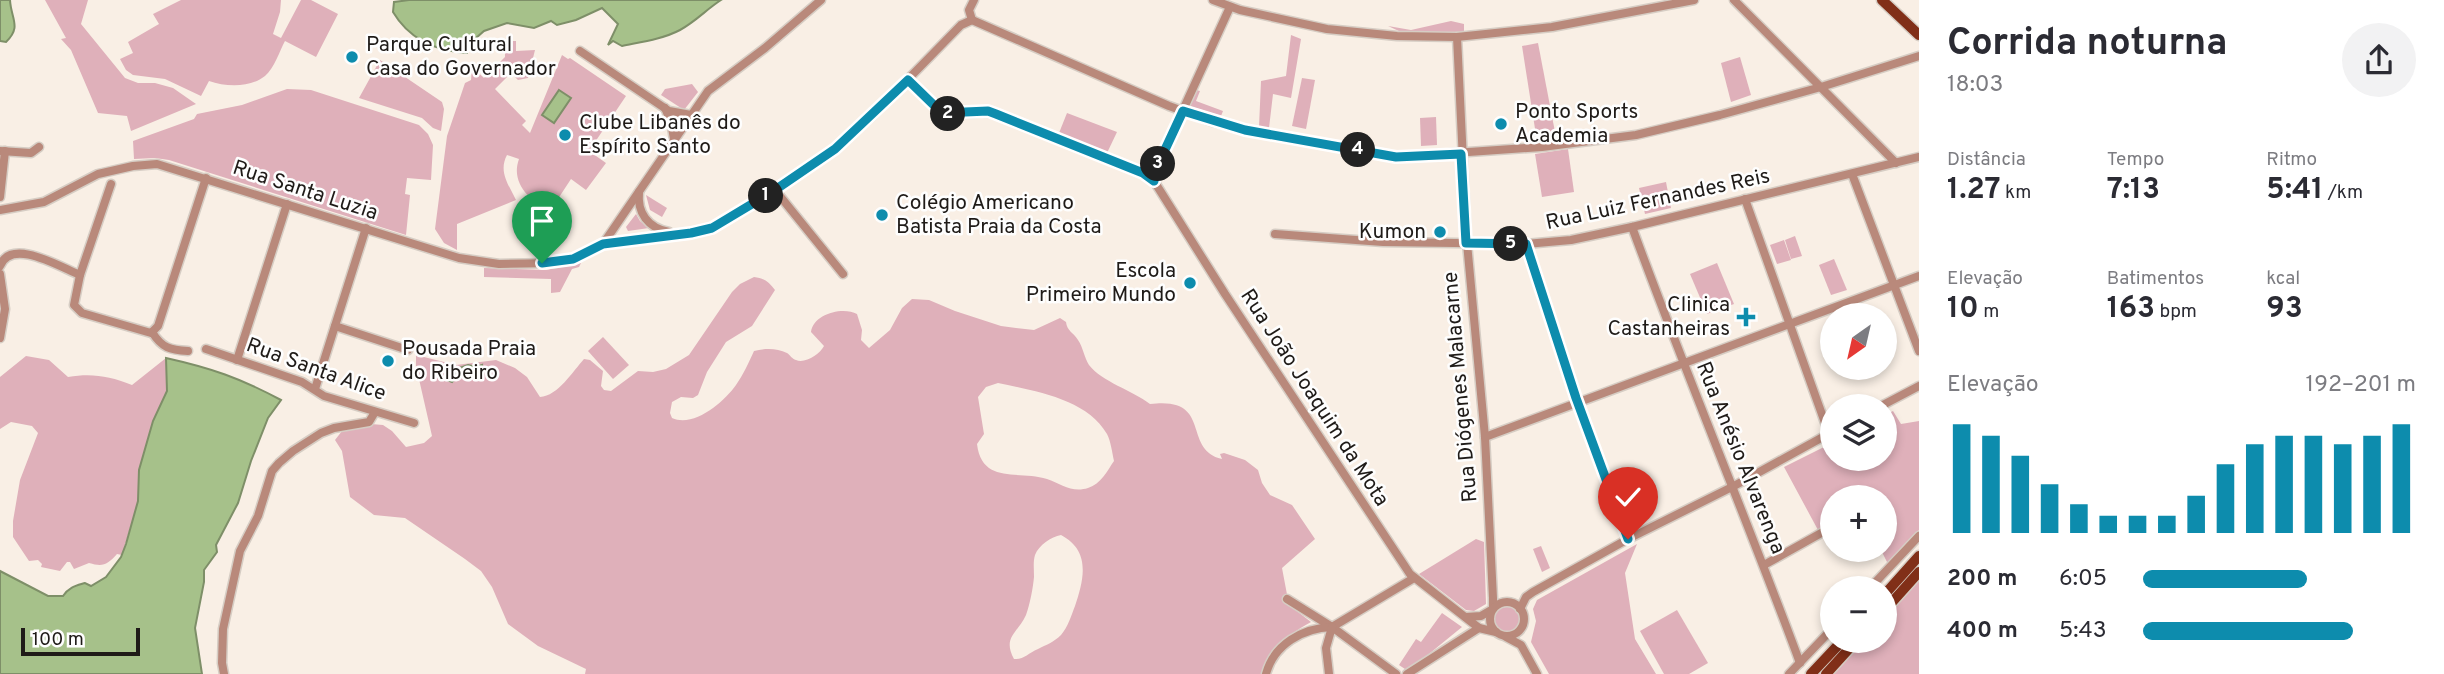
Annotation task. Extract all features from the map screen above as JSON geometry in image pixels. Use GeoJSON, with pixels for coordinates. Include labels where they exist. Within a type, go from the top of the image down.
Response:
{"type":"FeatureCollection","features":[{"type":"Feature","properties":{"kind":"main road"},"geometry":{"type":"LineString","coordinates":[[1882,0],[1919,35]]}},
{"type":"Feature","properties":{"kind":"main road"},"geometry":{"type":"LineString","coordinates":[[1897,581],[1919,556]]}},
{"type":"Feature","properties":{"kind":"main road"},"geometry":{"type":"LineString","coordinates":[[1897,597],[1919,572]]}},
{"type":"Feature","properties":{"kind":"main road"},"geometry":{"type":"LineString","coordinates":[[1811,674],[1831,653]]}},
{"type":"Feature","properties":{"kind":"main road"},"geometry":{"type":"LineString","coordinates":[[1826,674],[1845,653]]}},
{"type":"Feature","properties":{"kind":"street"},"geometry":{"type":"LineString","coordinates":[[603,244],[711,87],[765,48],[821,0]]}},
{"type":"Feature","properties":{"kind":"street"},"geometry":{"type":"LineString","coordinates":[[974,0],[969,10],[972,20],[1183,111],[1245,130],[1396,157],[1548,147],[1636,135],[1821,87],[1919,56]]}},
{"type":"Feature","properties":{"kind":"street"},"geometry":{"type":"LineString","coordinates":[[1213,0],[1230,7],[1327,29],[1397,36],[1457,37],[1552,27],[1694,0]]}},
{"type":"Feature","properties":{"kind":"street"},"geometry":{"type":"LineString","coordinates":[[1734,0],[1896,163]]}},
{"type":"Feature","properties":{"kind":"street"},"geometry":{"type":"LineString","coordinates":[[908,80],[942,113],[988,111],[1143,173],[1154,181],[1156,169],[1230,7]]}},
{"type":"Feature","properties":{"kind":"street","name":"Rua Santa Luzia"},"geometry":{"type":"LineString","coordinates":[[0,210],[44,202],[92,176],[133,166],[165,166],[460,258],[499,264],[565,261],[603,244],[712,228],[835,149],[961,25],[972,20]]}},
{"type":"Feature","properties":{"kind":"street","name":"Rua Diógenes Malacarne"},"geometry":{"type":"LineString","coordinates":[[1457,37],[1466,243],[1485,437],[1493,609]]}},
{"type":"Feature","properties":{"kind":"street"},"geometry":{"type":"LineString","coordinates":[[580,51],[665,108],[678,114],[691,115]]}},
{"type":"Feature","properties":{"kind":"street"},"geometry":{"type":"LineString","coordinates":[[665,108],[674,139]]}},
{"type":"Feature","properties":{"kind":"street"},"geometry":{"type":"LineString","coordinates":[[0,197],[2,151],[31,153],[39,146]]}},
{"type":"Feature","properties":{"kind":"street","name":"Rua Luiz Fernandes Reis"},"geometry":{"type":"LineString","coordinates":[[1275,234],[1383,242],[1526,244],[1571,240],[1632,228],[1919,158]]}},
{"type":"Feature","properties":{"kind":"street"},"geometry":{"type":"LineString","coordinates":[[1852,174],[1892,286],[1919,351]]}},
{"type":"Feature","properties":{"kind":"street"},"geometry":{"type":"LineString","coordinates":[[111,184],[80,275],[74,305],[78,311],[147,333],[158,326],[206,178]]}},
{"type":"Feature","properties":{"kind":"street","name":"Rua João Joaquim da Mota"},"geometry":{"type":"LineString","coordinates":[[1154,181],[1352,488],[1414,578],[1479,628]]}},
{"type":"Feature","properties":{"kind":"street"},"geometry":{"type":"LineString","coordinates":[[775,190],[843,274]]}},
{"type":"Feature","properties":{"kind":"street"},"geometry":{"type":"LineString","coordinates":[[639,191],[640,207],[647,221],[660,230],[683,233]]}},
{"type":"Feature","properties":{"kind":"street"},"geometry":{"type":"LineString","coordinates":[[1745,199],[1820,405]]}},
{"type":"Feature","properties":{"kind":"street"},"geometry":{"type":"LineString","coordinates":[[237,360],[287,204]]}},
{"type":"Feature","properties":{"kind":"street","name":"Rua Anésio Alvarenga"},"geometry":{"type":"LineString","coordinates":[[1632,228],[1682,363],[1734,486],[1800,663]]}},
{"type":"Feature","properties":{"kind":"street"},"geometry":{"type":"LineString","coordinates":[[314,389],[366,229]]}},
{"type":"Feature","properties":{"kind":"street"},"geometry":{"type":"LineString","coordinates":[[1526,244],[1577,401],[1628,539]]}},
{"type":"Feature","properties":{"kind":"street"},"geometry":{"type":"LineString","coordinates":[[0,266],[10,254],[24,253],[80,275]]}},
{"type":"Feature","properties":{"kind":"street"},"geometry":{"type":"LineString","coordinates":[[0,274],[5,309],[0,338]]}},
{"type":"Feature","properties":{"kind":"street"},"geometry":{"type":"LineString","coordinates":[[1485,437],[1919,276]]}},
{"type":"Feature","properties":{"kind":"street"},"geometry":{"type":"LineString","coordinates":[[335,326],[408,350]]}},
{"type":"Feature","properties":{"kind":"street"},"geometry":{"type":"LineString","coordinates":[[152,332],[163,346],[188,351]]}},
{"type":"Feature","properties":{"kind":"street","name":"Rua Santa Alice"},"geometry":{"type":"LineString","coordinates":[[206,349],[293,379],[324,397],[414,423]]}},
{"type":"Feature","properties":{"kind":"street"},"geometry":{"type":"LineString","coordinates":[[1897,398],[1919,386]]}},
{"type":"Feature","properties":{"kind":"street"},"geometry":{"type":"LineString","coordinates":[[224,674],[223,629],[240,551],[258,516],[272,471],[282,459],[312,438],[334,428],[369,422],[375,412]]}},
{"type":"Feature","properties":{"kind":"street"},"geometry":{"type":"LineString","coordinates":[[1520,609],[1533,592],[1820,439]]}},
{"type":"Feature","properties":{"kind":"street"},"geometry":{"type":"LineString","coordinates":[[1764,565],[1820,534]]}},
{"type":"Feature","properties":{"kind":"street"},"geometry":{"type":"LineString","coordinates":[[1881,576],[1919,536]]}},
{"type":"Feature","properties":{"kind":"street"},"geometry":{"type":"LineString","coordinates":[[1266,674],[1274,657],[1292,639],[1311,629],[1332,627],[1414,578]]}},
{"type":"Feature","properties":{"kind":"street"},"geometry":{"type":"LineString","coordinates":[[1287,599],[1332,627],[1396,674]]}},
{"type":"Feature","properties":{"kind":"street"},"geometry":{"type":"LineString","coordinates":[[1465,617],[1481,616],[1505,602],[1516,605],[1524,620],[1521,645]]}},
{"type":"Feature","properties":{"kind":"street"},"geometry":{"type":"LineString","coordinates":[[1493,609],[1490,623],[1500,634],[1515,634],[1523,626]]}},
{"type":"Feature","properties":{"kind":"street"},"geometry":{"type":"LineString","coordinates":[[1329,674],[1326,648],[1332,627]]}},
{"type":"Feature","properties":{"kind":"street"},"geometry":{"type":"LineString","coordinates":[[1407,674],[1479,628],[1500,634],[1521,645],[1537,674]]}},
{"type":"Feature","properties":{"kind":"street"},"geometry":{"type":"LineString","coordinates":[[1789,674],[1820,642]]}},
{"type":"Feature","properties":{"kind":"shaded area"},"geometry":{"type":"Polygon","coordinates":[[[0,0],[10,0],[15,27],[6,42],[0,41],[0,0]]]}},
{"type":"Feature","properties":{"kind":"shaded area"},"geometry":{"type":"Polygon","coordinates":[[[45,0],[88,0],[81,24],[125,78],[138,83],[155,83],[173,88],[196,104],[131,131],[127,116],[98,113],[71,50],[61,39],[66,38],[45,0]]]}},
{"type":"Feature","properties":{"kind":"shaded area"},"geometry":{"type":"Polygon","coordinates":[[[181,0],[281,0],[273,34],[281,38],[301,0],[311,0],[338,14],[316,57],[285,41],[268,73],[259,80],[238,85],[209,81],[201,96],[165,79],[133,75],[126,70],[120,59],[133,53],[128,42],[159,24],[153,14],[181,0]]]}},
{"type":"Feature","properties":{"kind":"shaded area"},"geometry":{"type":"Polygon","coordinates":[[[721,0],[680,30],[644,42],[622,46],[613,41],[608,45],[618,24],[602,8],[557,25],[551,21],[534,28],[507,23],[484,31],[467,46],[467,53],[434,46],[407,30],[393,12],[394,2],[721,0]]]}},
{"type":"Feature","properties":{"kind":"shaded area"},"geometry":{"type":"Polygon","coordinates":[[[1451,21],[1464,24],[1464,32],[1401,32],[1388,26],[1411,30],[1451,21]]]}},
{"type":"Feature","properties":{"kind":"shaded area"},"geometry":{"type":"Polygon","coordinates":[[[1291,35],[1301,39],[1291,98],[1273,94],[1269,128],[1259,127],[1261,81],[1286,76],[1291,35]]]}},
{"type":"Feature","properties":{"kind":"shaded area"},"geometry":{"type":"Polygon","coordinates":[[[505,41],[516,41],[516,51],[535,50],[528,78],[518,80],[511,73],[495,89],[526,121],[522,125],[530,133],[562,55],[626,96],[589,151],[606,163],[586,190],[571,179],[548,214],[529,197],[520,183],[517,176],[519,159],[507,155],[504,173],[516,200],[457,224],[457,250],[444,243],[435,229],[447,136],[465,83],[471,80],[472,67],[484,78],[505,57],[505,41]]]}},
{"type":"Feature","properties":{"kind":"shaded area"},"geometry":{"type":"Polygon","coordinates":[[[1538,43],[1555,132],[1536,135],[1522,46],[1538,43]]]}},
{"type":"Feature","properties":{"kind":"shaded area"},"geometry":{"type":"Polygon","coordinates":[[[1740,57],[1751,95],[1731,102],[1721,63],[1740,57]]]}},
{"type":"Feature","properties":{"kind":"shaded area"},"geometry":{"type":"Polygon","coordinates":[[[380,60],[442,102],[444,109],[441,131],[422,118],[359,98],[380,60]]]}},
{"type":"Feature","properties":{"kind":"shaded area"},"geometry":{"type":"Polygon","coordinates":[[[1302,78],[1315,80],[1306,129],[1292,126],[1302,78]]]}},
{"type":"Feature","properties":{"kind":"shaded area"},"geometry":{"type":"Polygon","coordinates":[[[692,84],[698,92],[684,110],[661,95],[665,89],[692,84]]]}},
{"type":"Feature","properties":{"kind":"shaded area"},"geometry":{"type":"Polygon","coordinates":[[[287,89],[311,90],[419,125],[428,134],[433,145],[431,180],[407,178],[405,194],[410,195],[406,235],[169,160],[134,159],[133,141],[194,119],[197,114],[242,105],[287,89]]]}},
{"type":"Feature","properties":{"kind":"shaded area"},"geometry":{"type":"Polygon","coordinates":[[[559,90],[571,98],[554,123],[542,115],[559,90]]]}},
{"type":"Feature","properties":{"kind":"shaded area"},"geometry":{"type":"Polygon","coordinates":[[[1196,90],[1200,91],[1196,101],[1223,111],[1221,116],[1189,106],[1196,90]]]}},
{"type":"Feature","properties":{"kind":"shaded area"},"geometry":{"type":"Polygon","coordinates":[[[1067,113],[1117,132],[1107,153],[1059,133],[1067,113]]]}},
{"type":"Feature","properties":{"kind":"shaded area"},"geometry":{"type":"Polygon","coordinates":[[[1436,117],[1437,145],[1421,146],[1420,118],[1436,117]]]}},
{"type":"Feature","properties":{"kind":"shaded area"},"geometry":{"type":"Polygon","coordinates":[[[1568,149],[1574,192],[1542,197],[1535,154],[1568,149]]]}},
{"type":"Feature","properties":{"kind":"shaded area"},"geometry":{"type":"Polygon","coordinates":[[[1666,182],[1671,208],[1645,214],[1639,188],[1666,182]]]}},
{"type":"Feature","properties":{"kind":"shaded area"},"geometry":{"type":"Polygon","coordinates":[[[646,195],[667,208],[662,217],[650,210],[646,195]]]}},
{"type":"Feature","properties":{"kind":"shaded area"},"geometry":{"type":"Polygon","coordinates":[[[636,214],[649,228],[628,231],[626,227],[636,214]]]}},
{"type":"Feature","properties":{"kind":"shaded area"},"geometry":{"type":"Polygon","coordinates":[[[1795,236],[1802,256],[1791,259],[1785,240],[1795,236]]]}},
{"type":"Feature","properties":{"kind":"shaded area"},"geometry":{"type":"Polygon","coordinates":[[[1784,240],[1791,260],[1777,264],[1770,245],[1784,240]]]}},
{"type":"Feature","properties":{"kind":"shaded area"},"geometry":{"type":"Polygon","coordinates":[[[1834,259],[1847,290],[1831,295],[1819,265],[1834,259]]]}},
{"type":"Feature","properties":{"kind":"shaded area"},"geometry":{"type":"Polygon","coordinates":[[[581,263],[579,267],[572,269],[560,292],[551,293],[551,279],[484,277],[484,268],[546,270],[581,263]]]}},
{"type":"Feature","properties":{"kind":"shaded area"},"geometry":{"type":"Polygon","coordinates":[[[1717,263],[1734,304],[1707,314],[1690,274],[1717,263]]]}},
{"type":"Feature","properties":{"kind":"shaded area"},"geometry":{"type":"Polygon","coordinates":[[[754,277],[766,281],[775,290],[752,326],[726,342],[707,372],[698,395],[693,398],[681,397],[672,402],[672,418],[690,419],[716,406],[736,385],[754,351],[779,350],[800,361],[816,355],[824,346],[811,332],[813,326],[823,316],[837,311],[857,314],[862,330],[861,340],[869,348],[890,330],[902,308],[912,299],[929,300],[1001,326],[1016,328],[1034,330],[1060,318],[1066,322],[1078,340],[1087,362],[1095,371],[1150,404],[1170,404],[1182,408],[1190,415],[1202,445],[1210,453],[1222,459],[1220,454],[1224,453],[1245,460],[1258,470],[1270,495],[1292,505],[1315,539],[1282,568],[1289,605],[1311,622],[1288,637],[1274,651],[1262,674],[585,674],[586,669],[538,646],[508,624],[492,587],[481,571],[405,518],[374,515],[350,497],[342,451],[335,440],[342,431],[371,424],[383,425],[406,447],[424,443],[432,436],[416,366],[416,355],[456,365],[496,360],[515,368],[527,377],[540,397],[559,388],[584,359],[590,360],[603,371],[601,386],[604,390],[611,391],[638,371],[666,369],[689,355],[740,284],[754,277]],[[998,383],[986,387],[978,397],[984,434],[977,444],[980,457],[986,466],[1003,474],[1047,479],[1077,489],[1088,488],[1100,480],[1114,461],[1107,434],[1098,422],[1087,412],[1059,398],[998,383]],[[1061,535],[1046,542],[1035,555],[1034,581],[1027,611],[1010,640],[1014,659],[1056,640],[1071,617],[1081,586],[1083,566],[1077,549],[1061,535]]]}},
{"type":"Feature","properties":{"kind":"shaded area"},"geometry":{"type":"Polygon","coordinates":[[[603,337],[629,365],[613,379],[588,351],[603,337]]]}},
{"type":"Feature","properties":{"kind":"shaded area"},"geometry":{"type":"Polygon","coordinates":[[[26,356],[49,360],[68,377],[100,376],[132,385],[166,358],[167,391],[153,421],[139,470],[138,501],[122,555],[117,554],[104,564],[89,563],[74,569],[70,562],[67,562],[60,571],[41,567],[42,564],[38,560],[29,561],[13,537],[20,480],[38,433],[32,426],[11,422],[0,429],[0,377],[26,356]]]}},
{"type":"Feature","properties":{"kind":"shaded area"},"geometry":{"type":"Polygon","coordinates":[[[166,358],[225,375],[281,400],[268,418],[238,503],[216,545],[217,552],[204,570],[195,628],[202,674],[0,674],[0,571],[48,596],[63,596],[72,587],[85,583],[91,586],[106,577],[121,557],[138,501],[139,470],[153,421],[167,391],[166,358]]]}},
{"type":"Feature","properties":{"kind":"shaded area"},"geometry":{"type":"Polygon","coordinates":[[[482,365],[481,373],[468,370],[452,382],[445,379],[453,378],[459,368],[482,365]]]}},
{"type":"Feature","properties":{"kind":"shaded area"},"geometry":{"type":"Polygon","coordinates":[[[1897,418],[1901,424],[1919,421],[1919,530],[1897,554],[1897,485],[1820,485],[1818,530],[1784,467],[1820,449],[1820,471],[1897,471],[1897,418]]]}},
{"type":"Feature","properties":{"kind":"shaded area"},"geometry":{"type":"Polygon","coordinates":[[[1476,539],[1484,542],[1486,604],[1474,611],[1466,610],[1419,574],[1476,539]]]}},
{"type":"Feature","properties":{"kind":"shaded area"},"geometry":{"type":"Polygon","coordinates":[[[1637,544],[1625,573],[1635,639],[1656,674],[1549,674],[1531,642],[1536,621],[1533,609],[1537,600],[1637,544]]]}},
{"type":"Feature","properties":{"kind":"shaded area"},"geometry":{"type":"Polygon","coordinates":[[[1541,546],[1550,568],[1542,572],[1533,549],[1541,546]]]}},
{"type":"Feature","properties":{"kind":"shaded area"},"geometry":{"type":"Polygon","coordinates":[[[1919,572],[1919,674],[1819,674],[1840,653],[1897,653],[1897,595],[1919,572]]]}},
{"type":"Feature","properties":{"kind":"shaded area"},"geometry":{"type":"Polygon","coordinates":[[[1507,607],[1516,611],[1520,620],[1516,629],[1507,633],[1498,629],[1494,620],[1498,611],[1507,607]]]}},
{"type":"Feature","properties":{"kind":"shaded area"},"geometry":{"type":"Polygon","coordinates":[[[1677,610],[1708,663],[1689,674],[1664,674],[1640,631],[1677,610]]]}},
{"type":"Feature","properties":{"kind":"shaded area"},"geometry":{"type":"Polygon","coordinates":[[[1442,613],[1462,627],[1408,671],[1399,665],[1416,639],[1421,642],[1442,613]]]}},
{"type":"Feature","properties":{"kind":"waterway"},"geometry":{"type":"LineString","coordinates":[[1897,590],[1919,566]]}},
{"type":"Feature","properties":{"kind":"waterway"},"geometry":{"type":"LineString","coordinates":[[1818,674],[1838,653]]}},
{"type":"Feature","properties":{"kind":"place","name":"Parque Cultural Casa do Governador"},"geometry":{"type":"Point","coordinates":[352,57]}},
{"type":"Feature","properties":{"kind":"place","name":"Ponto Sports Academia"},"geometry":{"type":"Point","coordinates":[1501,124]}},
{"type":"Feature","properties":{"kind":"place","name":"Clube Libanês do Espírito Santo"},"geometry":{"type":"Point","coordinates":[565,135]}},
{"type":"Feature","properties":{"kind":"place","name":"Colégio Americano Batista Praia da Costa"},"geometry":{"type":"Point","coordinates":[882,215]}},
{"type":"Feature","properties":{"kind":"place","name":"Kumon"},"geometry":{"type":"Point","coordinates":[1440,232]}},
{"type":"Feature","properties":{"kind":"place","name":"Escola Primeiro Mundo"},"geometry":{"type":"Point","coordinates":[1190,283]}},
{"type":"Feature","properties":{"kind":"place","name":"Clinica Castanheiras"},"geometry":{"type":"Point","coordinates":[1746,317]}},
{"type":"Feature","properties":{"kind":"place","name":"Pousada Praia do Ribeiro"},"geometry":{"type":"Point","coordinates":[388,361]}},
{"type":"Feature","properties":{"kind":"route"},"geometry":{"type":"LineString","coordinates":[[542,263],[573,259],[603,244],[712,228],[835,149],[908,80],[942,113],[950,115],[988,111],[1143,173],[1154,181],[1156,169],[1183,111],[1245,130],[1396,157],[1461,154],[1466,243],[1526,244],[1576,398],[1628,539]]}}]}
